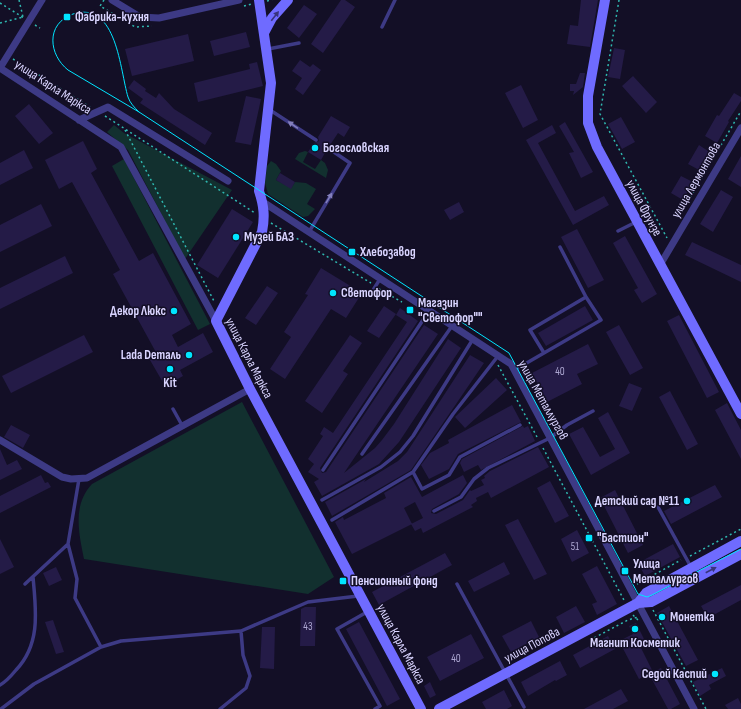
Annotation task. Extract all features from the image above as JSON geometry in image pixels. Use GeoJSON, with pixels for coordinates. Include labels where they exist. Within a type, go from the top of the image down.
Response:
{"type":"FeatureCollection","features":[{"type":"Feature","properties":{"kind":"street"},"geometry":{"type":"LineString","coordinates":[[0,68],[42,0]]}},
{"type":"Feature","properties":{"kind":"street"},"geometry":{"type":"LineString","coordinates":[[112,0],[140,17],[159,18],[239,0]]}},
{"type":"Feature","properties":{"kind":"street"},"geometry":{"type":"LineString","coordinates":[[218,317],[262,232],[264,216],[263,202],[259,191],[261,160],[270,109],[271,83],[259,0]]}},
{"type":"Feature","properties":{"kind":"street"},"geometry":{"type":"LineString","coordinates":[[264,33],[272,18],[288,0]]}},
{"type":"Feature","properties":{"kind":"street","name":"улица Фрунзе"},"geometry":{"type":"LineString","coordinates":[[606,0],[588,96],[588,123],[597,147],[741,414]]}},
{"type":"Feature","properties":{"kind":"street","name":"улица Карла Маркса"},"geometry":{"type":"LineString","coordinates":[[0,68],[121,147],[218,317],[250,390],[421,709]]}},
{"type":"Feature","properties":{"kind":"street"},"geometry":{"type":"LineString","coordinates":[[79,120],[108,108],[228,182]]}},
{"type":"Feature","properties":{"kind":"street","name":"улица Лермонтова"},"geometry":{"type":"LineString","coordinates":[[660,265],[741,128]]}},
{"type":"Feature","properties":{"kind":"street","name":"улица Металлургов"},"geometry":{"type":"LineString","coordinates":[[263,202],[511,364],[694,709]]}},
{"type":"Feature","properties":{"kind":"street"},"geometry":{"type":"LineString","coordinates":[[0,440],[62,477],[79,479],[96,474],[250,390]]}},
{"type":"Feature","properties":{"kind":"street","name":"улица Попова"},"geometry":{"type":"LineString","coordinates":[[439,709],[638,603],[646,592],[741,541]]}},
{"type":"Feature","properties":{"kind":"street","name":"улица Попова"},"geometry":{"type":"LineString","coordinates":[[638,603],[652,606],[741,554]]}},
{"type":"Feature","properties":{"kind":"lane"},"geometry":{"type":"LineString","coordinates":[[382,27],[395,0]]}},
{"type":"Feature","properties":{"kind":"lane"},"geometry":{"type":"LineString","coordinates":[[266,50],[299,43]]}},
{"type":"Feature","properties":{"kind":"lane"},"geometry":{"type":"LineString","coordinates":[[270,109],[316,140]]}},
{"type":"Feature","properties":{"kind":"lane"},"geometry":{"type":"LineString","coordinates":[[309,232],[350,163],[328,148]]}},
{"type":"Feature","properties":{"kind":"lane"},"geometry":{"type":"LineString","coordinates":[[618,231],[636,221]]}},
{"type":"Feature","properties":{"kind":"lane"},"geometry":{"type":"LineString","coordinates":[[514,370],[601,320],[586,297],[560,247]]}},
{"type":"Feature","properties":{"kind":"lane"},"geometry":{"type":"LineString","coordinates":[[370,295],[381,278]]}},
{"type":"Feature","properties":{"kind":"lane"},"geometry":{"type":"LineString","coordinates":[[544,353],[530,330],[586,297]]}},
{"type":"Feature","properties":{"kind":"lane"},"geometry":{"type":"LineString","coordinates":[[323,470],[430,310]]}},
{"type":"Feature","properties":{"kind":"lane"},"geometry":{"type":"LineString","coordinates":[[362,454],[453,325]]}},
{"type":"Feature","properties":{"kind":"lane"},"geometry":{"type":"LineString","coordinates":[[322,500],[381,467],[400,452],[413,436],[473,338]]}},
{"type":"Feature","properties":{"kind":"lane"},"geometry":{"type":"LineString","coordinates":[[332,520],[413,472],[453,414],[499,355]]}},
{"type":"Feature","properties":{"kind":"lane"},"geometry":{"type":"LineString","coordinates":[[173,409],[183,427]]}},
{"type":"Feature","properties":{"kind":"lane"},"geometry":{"type":"LineString","coordinates":[[434,511],[461,497],[474,479],[488,468],[550,438],[567,425],[593,411]]}},
{"type":"Feature","properties":{"kind":"lane"},"geometry":{"type":"LineString","coordinates":[[413,472],[422,488],[449,475],[460,457],[520,425]]}},
{"type":"Feature","properties":{"kind":"lane"},"geometry":{"type":"LineString","coordinates":[[79,479],[68,544],[77,579],[75,598],[101,647]]}},
{"type":"Feature","properties":{"kind":"lane"},"geometry":{"type":"LineString","coordinates":[[658,507],[691,568]]}},
{"type":"Feature","properties":{"kind":"lane"},"geometry":{"type":"LineString","coordinates":[[25,584],[68,544]]}},
{"type":"Feature","properties":{"kind":"lane"},"geometry":{"type":"LineString","coordinates":[[0,685],[5,682],[21,665],[33,645],[37,624],[33,577]]}},
{"type":"Feature","properties":{"kind":"lane"},"geometry":{"type":"LineString","coordinates":[[457,584],[524,707]]}},
{"type":"Feature","properties":{"kind":"lane"},"geometry":{"type":"LineString","coordinates":[[1,709],[34,684],[101,647],[121,641],[241,631],[308,602],[361,596]]}},
{"type":"Feature","properties":{"kind":"lane"},"geometry":{"type":"LineString","coordinates":[[368,611],[337,629],[380,706],[375,709]]}},
{"type":"Feature","properties":{"kind":"lane"},"geometry":{"type":"LineString","coordinates":[[220,709],[246,688],[250,676],[243,655],[241,631]]}},
{"type":"Feature","properties":{"kind":"path"},"geometry":{"type":"LineString","coordinates":[[19,0],[23,17]]}},
{"type":"Feature","properties":{"kind":"path"},"geometry":{"type":"LineString","coordinates":[[620,0],[600,114],[671,246]]}},
{"type":"Feature","properties":{"kind":"path"},"geometry":{"type":"LineString","coordinates":[[0,3],[23,17]]}},
{"type":"Feature","properties":{"kind":"path"},"geometry":{"type":"LineString","coordinates":[[0,23],[23,17]]}},
{"type":"Feature","properties":{"kind":"path"},"geometry":{"type":"LineString","coordinates":[[8,55],[90,107]]}},
{"type":"Feature","properties":{"kind":"path"},"geometry":{"type":"LineString","coordinates":[[683,211],[741,111]]}},
{"type":"Feature","properties":{"kind":"path"},"geometry":{"type":"LineString","coordinates":[[105,116],[252,211]]}},
{"type":"Feature","properties":{"kind":"path"},"geometry":{"type":"LineString","coordinates":[[124,129],[218,317]]}},
{"type":"Feature","properties":{"kind":"path"},"geometry":{"type":"LineString","coordinates":[[667,238],[671,231]]}},
{"type":"Feature","properties":{"kind":"path"},"geometry":{"type":"LineString","coordinates":[[640,582],[646,592]]}},
{"type":"Feature","properties":{"kind":"path"},"geometry":{"type":"LineString","coordinates":[[588,640],[628,620],[644,615],[652,606],[706,709]]}},
{"type":"Feature","properties":{"kind":"green space"},"geometry":{"type":"Polygon","coordinates":[[[114,125],[124,133],[232,190],[185,259],[128,150],[107,132],[114,125]]]}},
{"type":"Feature","properties":{"kind":"green space"},"geometry":{"type":"Polygon","coordinates":[[[305,151],[308,152],[303,162],[315,169],[321,160],[325,163],[328,170],[326,178],[295,159],[299,153],[305,151]]]}},
{"type":"Feature","properties":{"kind":"green space"},"geometry":{"type":"Polygon","coordinates":[[[124,159],[210,324],[198,330],[112,166],[124,159]]]}},
{"type":"Feature","properties":{"kind":"green space"},"geometry":{"type":"Polygon","coordinates":[[[271,161],[276,164],[281,171],[276,180],[291,188],[295,182],[306,183],[316,189],[307,204],[315,209],[308,216],[303,217],[268,194],[265,183],[267,166],[271,161]]]}},
{"type":"Feature","properties":{"kind":"green space"},"geometry":{"type":"Polygon","coordinates":[[[242,402],[334,577],[308,594],[84,559],[80,540],[79,510],[86,492],[92,484],[242,402]]]}},
{"type":"Feature","properties":{"kind":"building"},"geometry":{"type":"Polygon","coordinates":[[[341,0],[345,0],[355,7],[323,53],[311,44],[341,0]]]}},
{"type":"Feature","properties":{"kind":"building"},"geometry":{"type":"Polygon","coordinates":[[[581,0],[598,0],[590,47],[567,44],[570,25],[578,26],[581,0]]]}},
{"type":"Feature","properties":{"kind":"building"},"geometry":{"type":"Polygon","coordinates":[[[304,5],[317,14],[299,38],[287,28],[304,5]]]}},
{"type":"Feature","properties":{"kind":"building"},"geometry":{"type":"Polygon","coordinates":[[[246,32],[250,47],[214,56],[210,41],[246,32]]]}},
{"type":"Feature","properties":{"kind":"building"},"geometry":{"type":"Polygon","coordinates":[[[188,34],[194,61],[132,76],[125,49],[188,34]]]}},
{"type":"Feature","properties":{"kind":"building"},"geometry":{"type":"Polygon","coordinates":[[[614,48],[625,50],[620,79],[608,77],[614,48]]]}},
{"type":"Feature","properties":{"kind":"building"},"geometry":{"type":"Polygon","coordinates":[[[300,60],[310,67],[313,64],[321,70],[303,95],[295,89],[302,78],[292,71],[300,60]]]}},
{"type":"Feature","properties":{"kind":"building"},"geometry":{"type":"Polygon","coordinates":[[[257,62],[263,86],[198,102],[194,83],[250,69],[249,64],[257,62]]]}},
{"type":"Feature","properties":{"kind":"building"},"geometry":{"type":"Polygon","coordinates":[[[580,73],[585,73],[583,87],[573,95],[574,91],[570,91],[570,84],[576,84],[580,73]]]}},
{"type":"Feature","properties":{"kind":"building"},"geometry":{"type":"Polygon","coordinates":[[[633,76],[657,102],[646,113],[622,86],[633,76]]]}},
{"type":"Feature","properties":{"kind":"building"},"geometry":{"type":"Polygon","coordinates":[[[134,80],[146,89],[145,91],[156,98],[159,93],[174,109],[212,133],[205,145],[140,103],[143,99],[128,88],[134,80]]]}},
{"type":"Feature","properties":{"kind":"building"},"geometry":{"type":"Polygon","coordinates":[[[521,85],[538,120],[523,128],[505,93],[521,85]]]}},
{"type":"Feature","properties":{"kind":"building"},"geometry":{"type":"Polygon","coordinates":[[[734,93],[741,97],[741,101],[728,121],[729,122],[717,143],[705,136],[717,115],[719,116],[734,93]]]}},
{"type":"Feature","properties":{"kind":"building"},"geometry":{"type":"Polygon","coordinates":[[[246,96],[261,99],[251,145],[235,142],[246,96]]]}},
{"type":"Feature","properties":{"kind":"building"},"geometry":{"type":"Polygon","coordinates":[[[29,104],[53,133],[39,144],[15,116],[29,104]]]}},
{"type":"Feature","properties":{"kind":"building"},"geometry":{"type":"Polygon","coordinates":[[[331,116],[350,127],[344,137],[338,133],[330,145],[326,146],[326,151],[321,160],[308,152],[314,143],[319,141],[318,137],[331,116]]]}},
{"type":"Feature","properties":{"kind":"building"},"geometry":{"type":"Polygon","coordinates":[[[621,117],[635,142],[622,149],[608,124],[621,117]]]}},
{"type":"Feature","properties":{"kind":"building"},"geometry":{"type":"Polygon","coordinates":[[[565,122],[593,172],[581,178],[569,153],[574,152],[559,126],[565,122]]]}},
{"type":"Feature","properties":{"kind":"building"},"geometry":{"type":"Polygon","coordinates":[[[552,125],[556,133],[538,143],[575,211],[604,196],[609,205],[573,225],[526,140],[552,125]]]}},
{"type":"Feature","properties":{"kind":"building"},"geometry":{"type":"Polygon","coordinates":[[[83,141],[97,169],[91,173],[139,261],[153,253],[191,324],[172,335],[178,347],[203,333],[213,352],[180,370],[183,376],[165,386],[150,360],[158,356],[113,274],[120,270],[72,182],[59,189],[45,160],[83,141]]]}},
{"type":"Feature","properties":{"kind":"building"},"geometry":{"type":"Polygon","coordinates":[[[699,145],[711,153],[701,171],[688,164],[699,145]]]}},
{"type":"Feature","properties":{"kind":"building"},"geometry":{"type":"Polygon","coordinates":[[[24,150],[33,168],[0,185],[0,163],[24,150]]]}},
{"type":"Feature","properties":{"kind":"building"},"geometry":{"type":"Polygon","coordinates":[[[741,156],[741,187],[728,179],[741,156]]]}},
{"type":"Feature","properties":{"kind":"building"},"geometry":{"type":"Polygon","coordinates":[[[280,173],[295,182],[291,189],[276,180],[280,173]]]}},
{"type":"Feature","properties":{"kind":"building"},"geometry":{"type":"Polygon","coordinates":[[[681,176],[693,182],[683,200],[671,193],[681,176]]]}},
{"type":"Feature","properties":{"kind":"building"},"geometry":{"type":"Polygon","coordinates":[[[721,190],[733,197],[713,232],[700,224],[721,190]]]}},
{"type":"Feature","properties":{"kind":"building"},"geometry":{"type":"Polygon","coordinates":[[[459,202],[464,212],[450,220],[444,210],[459,202]]]}},
{"type":"Feature","properties":{"kind":"building"},"geometry":{"type":"Polygon","coordinates":[[[41,204],[52,226],[0,252],[0,225],[41,204]]]}},
{"type":"Feature","properties":{"kind":"building"},"geometry":{"type":"Polygon","coordinates":[[[232,209],[253,222],[218,278],[197,265],[232,209]]]}},
{"type":"Feature","properties":{"kind":"building"},"geometry":{"type":"Polygon","coordinates":[[[577,229],[604,280],[588,288],[561,237],[577,229]]]}},
{"type":"Feature","properties":{"kind":"building"},"geometry":{"type":"Polygon","coordinates":[[[625,236],[657,294],[642,303],[634,290],[638,288],[613,243],[625,236]]]}},
{"type":"Feature","properties":{"kind":"building"},"geometry":{"type":"Polygon","coordinates":[[[692,242],[741,265],[741,282],[685,255],[692,242]]]}},
{"type":"Feature","properties":{"kind":"building"},"geometry":{"type":"Polygon","coordinates":[[[65,256],[73,273],[0,309],[0,288],[65,256]]]}},
{"type":"Feature","properties":{"kind":"building"},"geometry":{"type":"Polygon","coordinates":[[[321,268],[362,293],[346,318],[331,309],[285,379],[270,369],[291,337],[284,332],[308,295],[305,294],[321,268]]]}},
{"type":"Feature","properties":{"kind":"building"},"geometry":{"type":"Polygon","coordinates":[[[267,286],[278,293],[256,325],[245,318],[267,286]]]}},
{"type":"Feature","properties":{"kind":"building"},"geometry":{"type":"Polygon","coordinates":[[[384,306],[396,314],[379,338],[367,331],[384,306]]]}},
{"type":"Feature","properties":{"kind":"building"},"geometry":{"type":"Polygon","coordinates":[[[585,306],[593,320],[546,346],[538,333],[585,306]]]}},
{"type":"Feature","properties":{"kind":"building"},"geometry":{"type":"Polygon","coordinates":[[[400,308],[418,321],[320,468],[322,473],[326,472],[424,325],[438,334],[344,473],[375,448],[382,440],[394,424],[448,339],[461,348],[399,442],[379,464],[322,496],[314,482],[319,479],[308,472],[314,464],[308,459],[323,436],[320,434],[324,427],[333,433],[407,322],[396,315],[400,308]]]}},
{"type":"Feature","properties":{"kind":"building"},"geometry":{"type":"Polygon","coordinates":[[[679,315],[719,392],[707,398],[667,321],[679,315]]]}},
{"type":"Feature","properties":{"kind":"building"},"geometry":{"type":"Polygon","coordinates":[[[619,325],[643,368],[630,375],[606,332],[619,325]]]}},
{"type":"Feature","properties":{"kind":"building"},"geometry":{"type":"Polygon","coordinates":[[[84,335],[93,352],[11,393],[2,376],[84,335]]]}},
{"type":"Feature","properties":{"kind":"building"},"geometry":{"type":"Polygon","coordinates":[[[350,335],[362,343],[343,371],[348,374],[322,413],[305,401],[350,335]]]}},
{"type":"Feature","properties":{"kind":"building"},"geometry":{"type":"Polygon","coordinates":[[[588,344],[598,364],[577,374],[582,384],[547,402],[532,373],[588,344]]]}},
{"type":"Feature","properties":{"kind":"building"},"geometry":{"type":"Polygon","coordinates":[[[470,355],[484,363],[411,470],[332,516],[325,502],[366,479],[364,482],[398,461],[407,452],[470,355]]]}},
{"type":"Feature","properties":{"kind":"building"},"geometry":{"type":"Polygon","coordinates":[[[496,378],[507,390],[465,428],[455,417],[496,378]]]}},
{"type":"Feature","properties":{"kind":"building"},"geometry":{"type":"Polygon","coordinates":[[[629,383],[642,388],[632,411],[619,406],[629,383]]]}},
{"type":"Feature","properties":{"kind":"building"},"geometry":{"type":"Polygon","coordinates":[[[670,391],[698,444],[687,450],[659,397],[670,391]]]}},
{"type":"Feature","properties":{"kind":"building"},"geometry":{"type":"Polygon","coordinates":[[[727,403],[741,430],[741,459],[715,410],[727,403]]]}},
{"type":"Feature","properties":{"kind":"building"},"geometry":{"type":"Polygon","coordinates":[[[512,405],[521,422],[458,454],[449,469],[429,479],[421,465],[430,453],[449,443],[448,440],[512,405]]]}},
{"type":"Feature","properties":{"kind":"building"},"geometry":{"type":"Polygon","coordinates":[[[608,412],[630,453],[591,475],[569,434],[583,427],[600,457],[615,449],[598,418],[608,412]]]}},
{"type":"Feature","properties":{"kind":"building"},"geometry":{"type":"Polygon","coordinates":[[[11,425],[30,435],[23,448],[4,437],[11,425]]]}},
{"type":"Feature","properties":{"kind":"building"},"geometry":{"type":"Polygon","coordinates":[[[523,426],[524,428],[528,426],[535,441],[481,470],[478,465],[464,472],[460,463],[462,459],[523,426]]]}},
{"type":"Feature","properties":{"kind":"building"},"geometry":{"type":"Polygon","coordinates":[[[538,447],[549,467],[491,498],[488,492],[476,498],[477,501],[471,505],[473,507],[423,533],[421,528],[415,531],[411,524],[352,554],[335,522],[343,517],[344,520],[386,498],[384,493],[411,477],[422,497],[463,475],[467,483],[459,494],[432,509],[431,513],[436,514],[463,500],[470,490],[471,491],[484,485],[481,480],[485,478],[484,476],[490,471],[538,447]],[[415,502],[404,508],[412,524],[423,518],[415,502]]]}},
{"type":"Feature","properties":{"kind":"building"},"geometry":{"type":"Polygon","coordinates":[[[0,449],[7,465],[17,460],[22,469],[0,480],[0,449]]]}},
{"type":"Feature","properties":{"kind":"building"},"geometry":{"type":"Polygon","coordinates":[[[41,475],[45,483],[48,482],[51,487],[0,513],[0,496],[41,475]]]}},
{"type":"Feature","properties":{"kind":"building"},"geometry":{"type":"Polygon","coordinates":[[[550,481],[569,516],[555,523],[537,488],[550,481]]]}},
{"type":"Feature","properties":{"kind":"building"},"geometry":{"type":"Polygon","coordinates":[[[715,485],[722,497],[671,524],[664,511],[715,485]]]}},
{"type":"Feature","properties":{"kind":"building"},"geometry":{"type":"Polygon","coordinates":[[[615,490],[643,545],[628,553],[600,498],[615,490]]]}},
{"type":"Feature","properties":{"kind":"building"},"geometry":{"type":"Polygon","coordinates":[[[518,519],[547,574],[534,580],[505,525],[518,519]]]}},
{"type":"Feature","properties":{"kind":"building"},"geometry":{"type":"Polygon","coordinates":[[[577,530],[589,553],[572,562],[561,539],[577,530]]]}},
{"type":"Feature","properties":{"kind":"building"},"geometry":{"type":"Polygon","coordinates":[[[0,539],[14,567],[0,574],[0,539]]]}},
{"type":"Feature","properties":{"kind":"building"},"geometry":{"type":"Polygon","coordinates":[[[673,544],[680,557],[645,576],[638,563],[673,544]]]}},
{"type":"Feature","properties":{"kind":"building"},"geometry":{"type":"Polygon","coordinates":[[[445,553],[452,565],[379,605],[372,592],[445,553]]]}},
{"type":"Feature","properties":{"kind":"building"},"geometry":{"type":"Polygon","coordinates":[[[504,562],[510,574],[474,592],[468,581],[504,562]]]}},
{"type":"Feature","properties":{"kind":"building"},"geometry":{"type":"Polygon","coordinates":[[[597,566],[617,604],[597,615],[592,604],[597,602],[582,574],[597,566]]]}},
{"type":"Feature","properties":{"kind":"building"},"geometry":{"type":"Polygon","coordinates":[[[56,567],[62,580],[49,586],[43,573],[56,567]]]}},
{"type":"Feature","properties":{"kind":"building"},"geometry":{"type":"Polygon","coordinates":[[[741,585],[741,600],[708,618],[701,606],[741,585]]]}},
{"type":"Feature","properties":{"kind":"building"},"geometry":{"type":"Polygon","coordinates":[[[576,606],[585,622],[564,633],[556,617],[576,606]]]}},
{"type":"Feature","properties":{"kind":"building"},"geometry":{"type":"Polygon","coordinates":[[[669,606],[698,660],[686,666],[657,613],[669,606]]]}},
{"type":"Feature","properties":{"kind":"building"},"geometry":{"type":"Polygon","coordinates":[[[305,607],[316,607],[315,646],[300,646],[301,609],[305,607]]]}},
{"type":"Feature","properties":{"kind":"building"},"geometry":{"type":"Polygon","coordinates":[[[53,620],[64,652],[56,654],[45,622],[53,620]]]}},
{"type":"Feature","properties":{"kind":"building"},"geometry":{"type":"Polygon","coordinates":[[[531,621],[539,637],[511,652],[502,636],[531,621]]]}},
{"type":"Feature","properties":{"kind":"building"},"geometry":{"type":"Polygon","coordinates":[[[359,622],[400,699],[387,706],[346,629],[359,622]]]}},
{"type":"Feature","properties":{"kind":"building"},"geometry":{"type":"Polygon","coordinates":[[[636,623],[646,643],[640,646],[653,672],[661,668],[680,704],[671,709],[668,709],[649,674],[639,679],[619,641],[633,634],[629,626],[636,623]]]}},
{"type":"Feature","properties":{"kind":"building"},"geometry":{"type":"Polygon","coordinates":[[[262,627],[275,627],[274,669],[260,668],[262,627]]]}},
{"type":"Feature","properties":{"kind":"building"},"geometry":{"type":"Polygon","coordinates":[[[471,634],[484,658],[440,681],[427,657],[471,634]]]}},
{"type":"Feature","properties":{"kind":"building"},"geometry":{"type":"Polygon","coordinates":[[[608,636],[615,649],[580,668],[573,655],[608,636]]]}},
{"type":"Feature","properties":{"kind":"building"},"geometry":{"type":"Polygon","coordinates":[[[560,661],[567,675],[556,681],[555,680],[528,696],[521,682],[560,661]]]}},
{"type":"Feature","properties":{"kind":"building"},"geometry":{"type":"Polygon","coordinates":[[[722,668],[726,676],[709,685],[711,689],[700,696],[693,682],[722,668]]]}},
{"type":"Feature","properties":{"kind":"building"},"geometry":{"type":"Polygon","coordinates":[[[430,682],[436,695],[430,698],[424,686],[430,682]]]}},
{"type":"Feature","properties":{"kind":"building"},"geometry":{"type":"Polygon","coordinates":[[[621,689],[628,701],[613,709],[584,709],[621,689]]]}},
{"type":"Feature","properties":{"kind":"building"},"geometry":{"type":"Polygon","coordinates":[[[504,690],[512,706],[507,709],[486,709],[482,702],[504,690]]]}},
{"type":"Feature","properties":{"kind":"building"},"geometry":{"type":"Polygon","coordinates":[[[738,698],[741,704],[741,709],[728,709],[725,705],[738,698]]]}},
{"type":"Feature","properties":{"kind":"tram line"},"geometry":{"type":"LineString","coordinates":[[139,112],[128,97],[119,56],[108,27],[99,17],[88,12],[73,14],[64,19],[54,32],[53,40],[57,56],[68,70],[139,112],[509,353],[638,594],[647,597],[652,595],[741,549]]}},
{"type":"Feature","properties":{"kind":"place","name":"Фабрика-кухня"},"geometry":{"type":"Point","coordinates":[67,17]}},
{"type":"Feature","properties":{"kind":"place","name":"Богословская"},"geometry":{"type":"Point","coordinates":[315,148]}},
{"type":"Feature","properties":{"kind":"place","name":"Музей БАЗ"},"geometry":{"type":"Point","coordinates":[236,237]}},
{"type":"Feature","properties":{"kind":"place","name":"Хлебозавод"},"geometry":{"type":"Point","coordinates":[352,252]}},
{"type":"Feature","properties":{"kind":"place","name":"Светофор"},"geometry":{"type":"Point","coordinates":[333,293]}},
{"type":"Feature","properties":{"kind":"place","name":"Магазин \"Светофор\"\""},"geometry":{"type":"Point","coordinates":[410,310]}},
{"type":"Feature","properties":{"kind":"place","name":"Декор Люкс"},"geometry":{"type":"Point","coordinates":[174,311]}},
{"type":"Feature","properties":{"kind":"place","name":"Lada Dеталь"},"geometry":{"type":"Point","coordinates":[189,355]}},
{"type":"Feature","properties":{"kind":"place","name":"Kit"},"geometry":{"type":"Point","coordinates":[170,369]}},
{"type":"Feature","properties":{"kind":"place","name":"Детский сад №11"},"geometry":{"type":"Point","coordinates":[687,501]}},
{"type":"Feature","properties":{"kind":"place","name":"\"Бастион\""},"geometry":{"type":"Point","coordinates":[589,538]}},
{"type":"Feature","properties":{"kind":"place","name":"Улица Металлургов"},"geometry":{"type":"Point","coordinates":[625,571]}},
{"type":"Feature","properties":{"kind":"place","name":"Пенсионный фонд"},"geometry":{"type":"Point","coordinates":[343,581]}},
{"type":"Feature","properties":{"kind":"place","name":"Монетка"},"geometry":{"type":"Point","coordinates":[662,617]}},
{"type":"Feature","properties":{"kind":"place","name":"Магнит Косметик"},"geometry":{"type":"Point","coordinates":[635,629]}},
{"type":"Feature","properties":{"kind":"place","name":"Седой Каспий"},"geometry":{"type":"Point","coordinates":[715,674]}}]}
